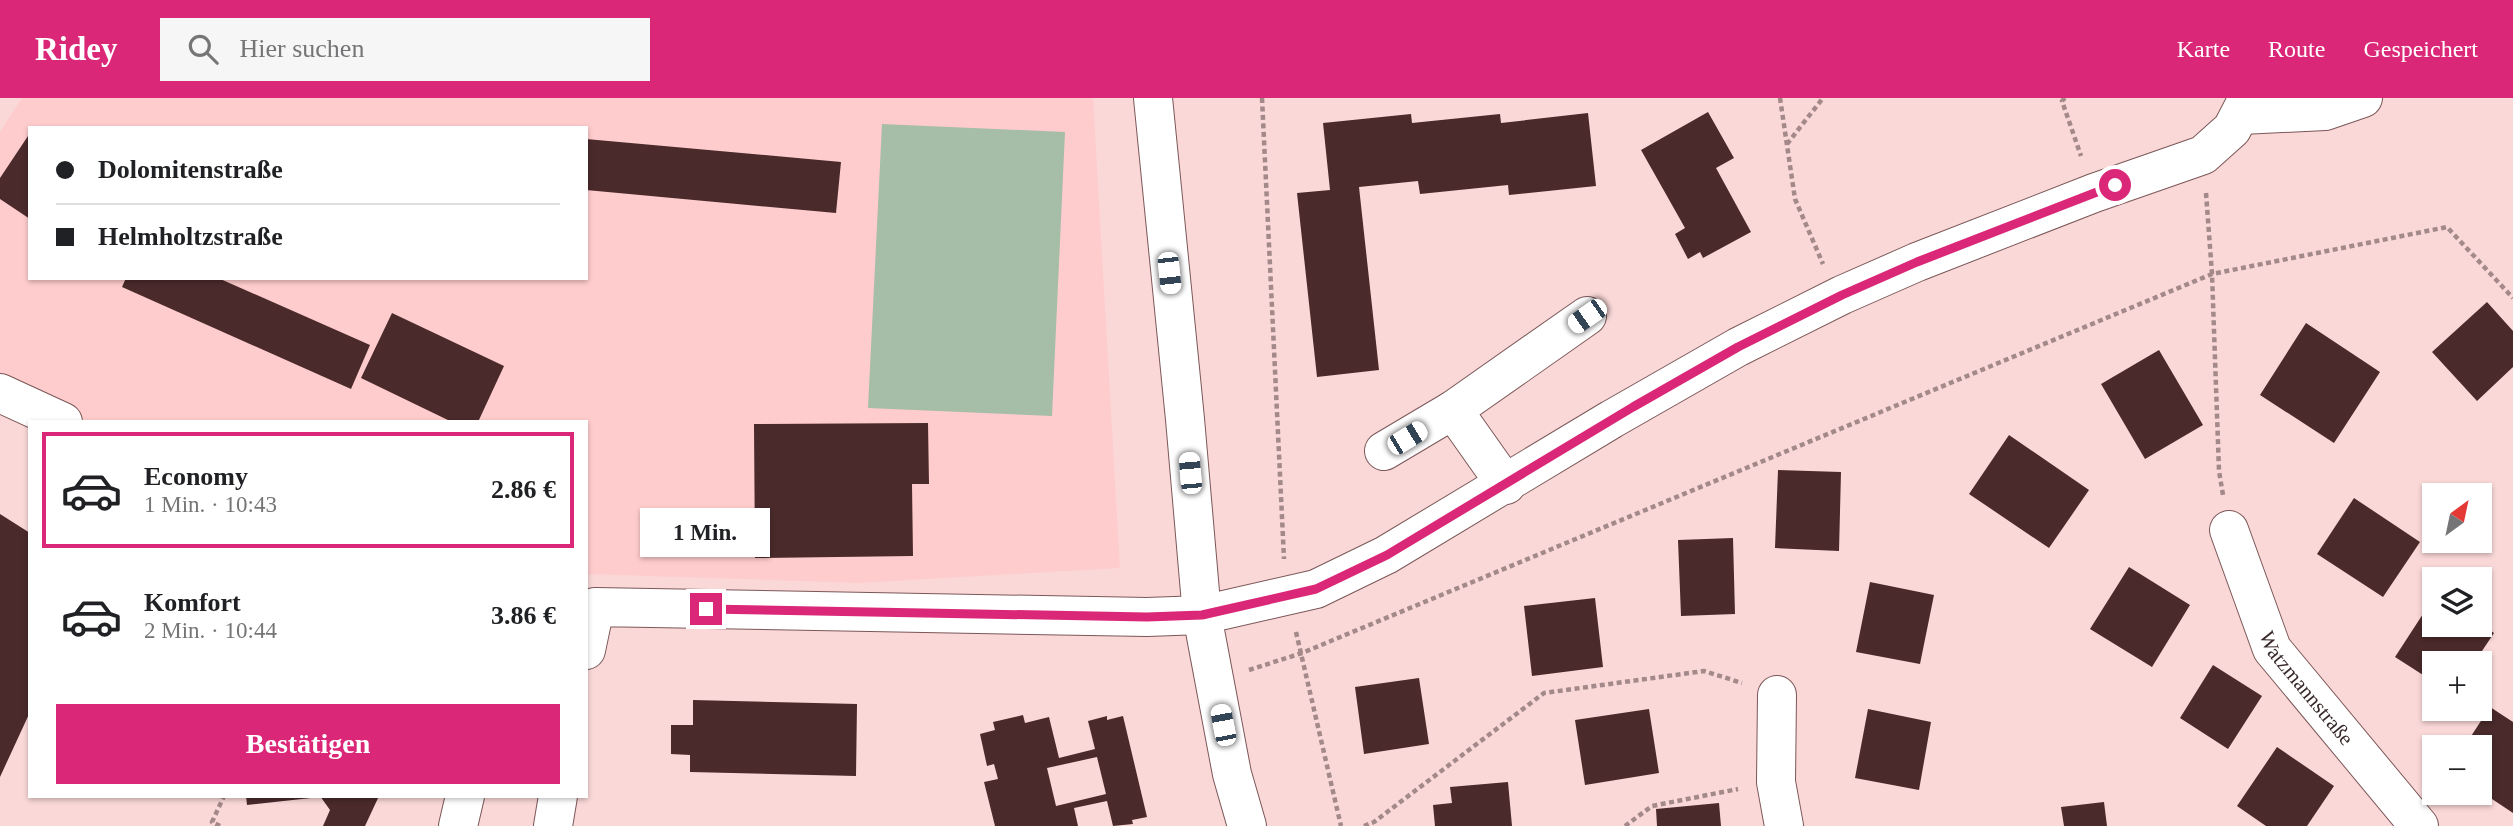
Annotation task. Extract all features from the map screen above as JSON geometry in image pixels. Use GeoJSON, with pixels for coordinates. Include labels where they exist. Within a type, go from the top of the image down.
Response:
{"type":"FeatureCollection","features":[{"type":"Feature","properties":{"kind":"street"},"geometry":{"type":"LineString","coordinates":[[1153,98],[1202,615],[1232,774],[1247,826]]}},
{"type":"Feature","properties":{"kind":"street"},"geometry":{"type":"LineString","coordinates":[[588,628],[590,606],[1147,617],[1202,615],[1316,589],[1387,555],[1507,485],[1612,419],[1738,347],[1842,295],[1917,262],[2094,193],[2203,155],[2232,130],[2244,106],[2325,111],[2363,98]]}},
{"type":"Feature","properties":{"kind":"street"},"geometry":{"type":"LineString","coordinates":[[1384,451],[1453,410],[1587,316]]}},
{"type":"Feature","properties":{"kind":"street"},"geometry":{"type":"LineString","coordinates":[[0,394],[58,420]]}},
{"type":"Feature","properties":{"kind":"street"},"geometry":{"type":"LineString","coordinates":[[1453,410],[1507,485]]}},
{"type":"Feature","properties":{"kind":"street","name":"Watzmannstraße"},"geometry":{"type":"LineString","coordinates":[[2229,530],[2272,649],[2419,826]]}},
{"type":"Feature","properties":{"kind":"street"},"geometry":{"type":"LineString","coordinates":[[1777,695],[1776,782],[1784,826]]}},
{"type":"Feature","properties":{"kind":"street"},"geometry":{"type":"LineString","coordinates":[[458,826],[465,798]]}},
{"type":"Feature","properties":{"kind":"street"},"geometry":{"type":"LineString","coordinates":[[553,826],[558,798]]}},
{"type":"Feature","properties":{"kind":"path"},"geometry":{"type":"LineString","coordinates":[[1262,98],[1286,597],[1302,653],[1340,826]]}},
{"type":"Feature","properties":{"kind":"path"},"geometry":{"type":"LineString","coordinates":[[1780,98],[1795,199],[1820,259],[1842,295]]}},
{"type":"Feature","properties":{"kind":"path"},"geometry":{"type":"LineString","coordinates":[[1787,144],[1824,98]]}},
{"type":"Feature","properties":{"kind":"path"},"geometry":{"type":"LineString","coordinates":[[2065,98],[2062,101],[2094,193]]}},
{"type":"Feature","properties":{"kind":"path"},"geometry":{"type":"LineString","coordinates":[[2203,155],[2212,274],[2219,471]]}},
{"type":"Feature","properties":{"kind":"path"},"geometry":{"type":"LineString","coordinates":[[1214,681],[1302,653],[2212,274],[2447,227],[2513,298]]}},
{"type":"Feature","properties":{"kind":"path"},"geometry":{"type":"LineString","coordinates":[[1364,826],[1374,822],[1544,693],[1704,671],[1777,695]]}},
{"type":"Feature","properties":{"kind":"path"},"geometry":{"type":"LineString","coordinates":[[1625,826],[1652,806],[1776,782]]}},
{"type":"Feature","properties":{"kind":"path"},"geometry":{"type":"LineString","coordinates":[[220,826],[212,822],[223,798]]}},
{"type":"Feature","properties":{"kind":"shaded area"},"geometry":{"type":"Polygon","coordinates":[[[22,98],[1093,98],[1120,568],[859,583],[588,574],[588,420],[85,420],[0,379],[0,132],[22,98]]]}},
{"type":"Feature","properties":{"kind":"green space"},"geometry":{"type":"Polygon","coordinates":[[[882,124],[1065,132],[1052,416],[868,408],[882,124]]]}},
{"type":"Feature","properties":{"kind":"building"},"geometry":{"type":"Polygon","coordinates":[[[1708,112],[1734,158],[1716,168],[1751,232],[1703,258],[1700,252],[1688,259],[1675,234],[1685,228],[1641,150],[1708,112]]]}},
{"type":"Feature","properties":{"kind":"building"},"geometry":{"type":"Polygon","coordinates":[[[1588,113],[1596,186],[1509,195],[1508,185],[1420,194],[1418,181],[1359,187],[1379,370],[1317,377],[1297,193],[1330,190],[1323,123],[1411,114],[1412,123],[1500,114],[1501,123],[1588,113]]]}},
{"type":"Feature","properties":{"kind":"building"},"geometry":{"type":"Polygon","coordinates":[[[28,136],[28,218],[0,199],[0,178],[28,136]]]}},
{"type":"Feature","properties":{"kind":"building"},"geometry":{"type":"Polygon","coordinates":[[[588,139],[841,162],[836,213],[588,190],[588,139]]]}},
{"type":"Feature","properties":{"kind":"building"},"geometry":{"type":"Polygon","coordinates":[[[125,280],[223,280],[370,345],[351,389],[122,287],[125,280]]]}},
{"type":"Feature","properties":{"kind":"building"},"geometry":{"type":"Polygon","coordinates":[[[2487,302],[2513,331],[2513,367],[2477,401],[2432,352],[2487,302]]]}},
{"type":"Feature","properties":{"kind":"building"},"geometry":{"type":"Polygon","coordinates":[[[392,313],[504,366],[479,420],[448,420],[361,378],[392,313]]]}},
{"type":"Feature","properties":{"kind":"building"},"geometry":{"type":"Polygon","coordinates":[[[2306,323],[2380,372],[2334,443],[2260,395],[2306,323]]]}},
{"type":"Feature","properties":{"kind":"building"},"geometry":{"type":"Polygon","coordinates":[[[2159,350],[2203,425],[2145,459],[2101,384],[2159,350]]]}},
{"type":"Feature","properties":{"kind":"building"},"geometry":{"type":"Polygon","coordinates":[[[928,423],[929,484],[912,484],[913,556],[755,558],[754,424],[928,423]]]}},
{"type":"Feature","properties":{"kind":"building"},"geometry":{"type":"Polygon","coordinates":[[[2009,435],[2089,490],[2049,548],[1969,494],[2009,435]]]}},
{"type":"Feature","properties":{"kind":"building"},"geometry":{"type":"Polygon","coordinates":[[[1778,470],[1841,472],[1839,551],[1775,548],[1778,470]]]}},
{"type":"Feature","properties":{"kind":"building"},"geometry":{"type":"Polygon","coordinates":[[[2354,498],[2420,542],[2383,597],[2317,554],[2354,498]]]}},
{"type":"Feature","properties":{"kind":"building"},"geometry":{"type":"Polygon","coordinates":[[[0,514],[28,532],[28,716],[0,777],[0,514]]]}},
{"type":"Feature","properties":{"kind":"building"},"geometry":{"type":"Polygon","coordinates":[[[1733,538],[1735,614],[1681,616],[1678,540],[1733,538]]]}},
{"type":"Feature","properties":{"kind":"building"},"geometry":{"type":"Polygon","coordinates":[[[2129,567],[2190,605],[2152,667],[2090,629],[2129,567]]]}},
{"type":"Feature","properties":{"kind":"building"},"geometry":{"type":"Polygon","coordinates":[[[1870,582],[1934,595],[1920,664],[1856,652],[1870,582]]]}},
{"type":"Feature","properties":{"kind":"building"},"geometry":{"type":"Polygon","coordinates":[[[1595,598],[1603,667],[1532,676],[1524,606],[1595,598]]]}},
{"type":"Feature","properties":{"kind":"building"},"geometry":{"type":"Polygon","coordinates":[[[2422,615],[2422,637],[2491,637],[2482,651],[2422,651],[2422,674],[2395,657],[2422,615]]]}},
{"type":"Feature","properties":{"kind":"building"},"geometry":{"type":"Polygon","coordinates":[[[2213,665],[2262,696],[2228,749],[2180,718],[2213,665]]]}},
{"type":"Feature","properties":{"kind":"building"},"geometry":{"type":"Polygon","coordinates":[[[1419,678],[1429,744],[1364,754],[1355,687],[1419,678]]]}},
{"type":"Feature","properties":{"kind":"building"},"geometry":{"type":"Polygon","coordinates":[[[693,700],[857,704],[856,776],[690,772],[690,755],[671,754],[671,725],[693,725],[693,700]]]}},
{"type":"Feature","properties":{"kind":"building"},"geometry":{"type":"Polygon","coordinates":[[[2492,708],[2513,722],[2513,813],[2492,799],[2492,735],[2472,735],[2481,721],[2492,721],[2492,708]]]}},
{"type":"Feature","properties":{"kind":"building"},"geometry":{"type":"Polygon","coordinates":[[[1649,709],[1659,773],[1585,785],[1575,720],[1649,709]]]}},
{"type":"Feature","properties":{"kind":"building"},"geometry":{"type":"Polygon","coordinates":[[[1868,709],[1931,722],[1919,790],[1855,778],[1868,709]]]}},
{"type":"Feature","properties":{"kind":"building"},"geometry":{"type":"Polygon","coordinates":[[[1023,715],[1025,723],[1049,717],[1059,758],[1095,749],[1088,721],[1107,716],[1107,720],[1123,716],[1147,817],[1132,820],[1133,824],[1113,826],[1107,801],[1074,808],[1078,826],[995,826],[984,782],[998,779],[994,764],[987,766],[980,734],[995,730],[993,722],[1023,715]],[[1097,757],[1047,768],[1056,806],[1106,794],[1097,757]]]}},
{"type":"Feature","properties":{"kind":"building"},"geometry":{"type":"Polygon","coordinates":[[[2277,747],[2334,786],[2307,826],[2266,826],[2237,806],[2277,747]]]}},
{"type":"Feature","properties":{"kind":"building"},"geometry":{"type":"Polygon","coordinates":[[[1508,782],[1512,826],[1435,826],[1433,805],[1452,803],[1450,787],[1508,782]]]}},
{"type":"Feature","properties":{"kind":"building"},"geometry":{"type":"Polygon","coordinates":[[[246,798],[311,798],[247,805],[246,798]]]}},
{"type":"Feature","properties":{"kind":"building"},"geometry":{"type":"Polygon","coordinates":[[[321,798],[378,798],[365,826],[323,826],[330,810],[321,798]]]}},
{"type":"Feature","properties":{"kind":"building"},"geometry":{"type":"Polygon","coordinates":[[[2104,802],[2107,826],[2064,826],[2061,807],[2104,802]]]}},
{"type":"Feature","properties":{"kind":"building"},"geometry":{"type":"Polygon","coordinates":[[[1719,803],[1721,826],[1657,826],[1656,809],[1719,803]]]}},
{"type":"Feature","properties":{"kind":"route"},"geometry":{"type":"LineString","coordinates":[[706,609],[1147,617],[1202,615],[1316,589],[1387,555],[1507,485],[1612,419],[1738,347],[1842,295],[1917,262],[2115,185]]}}]}
